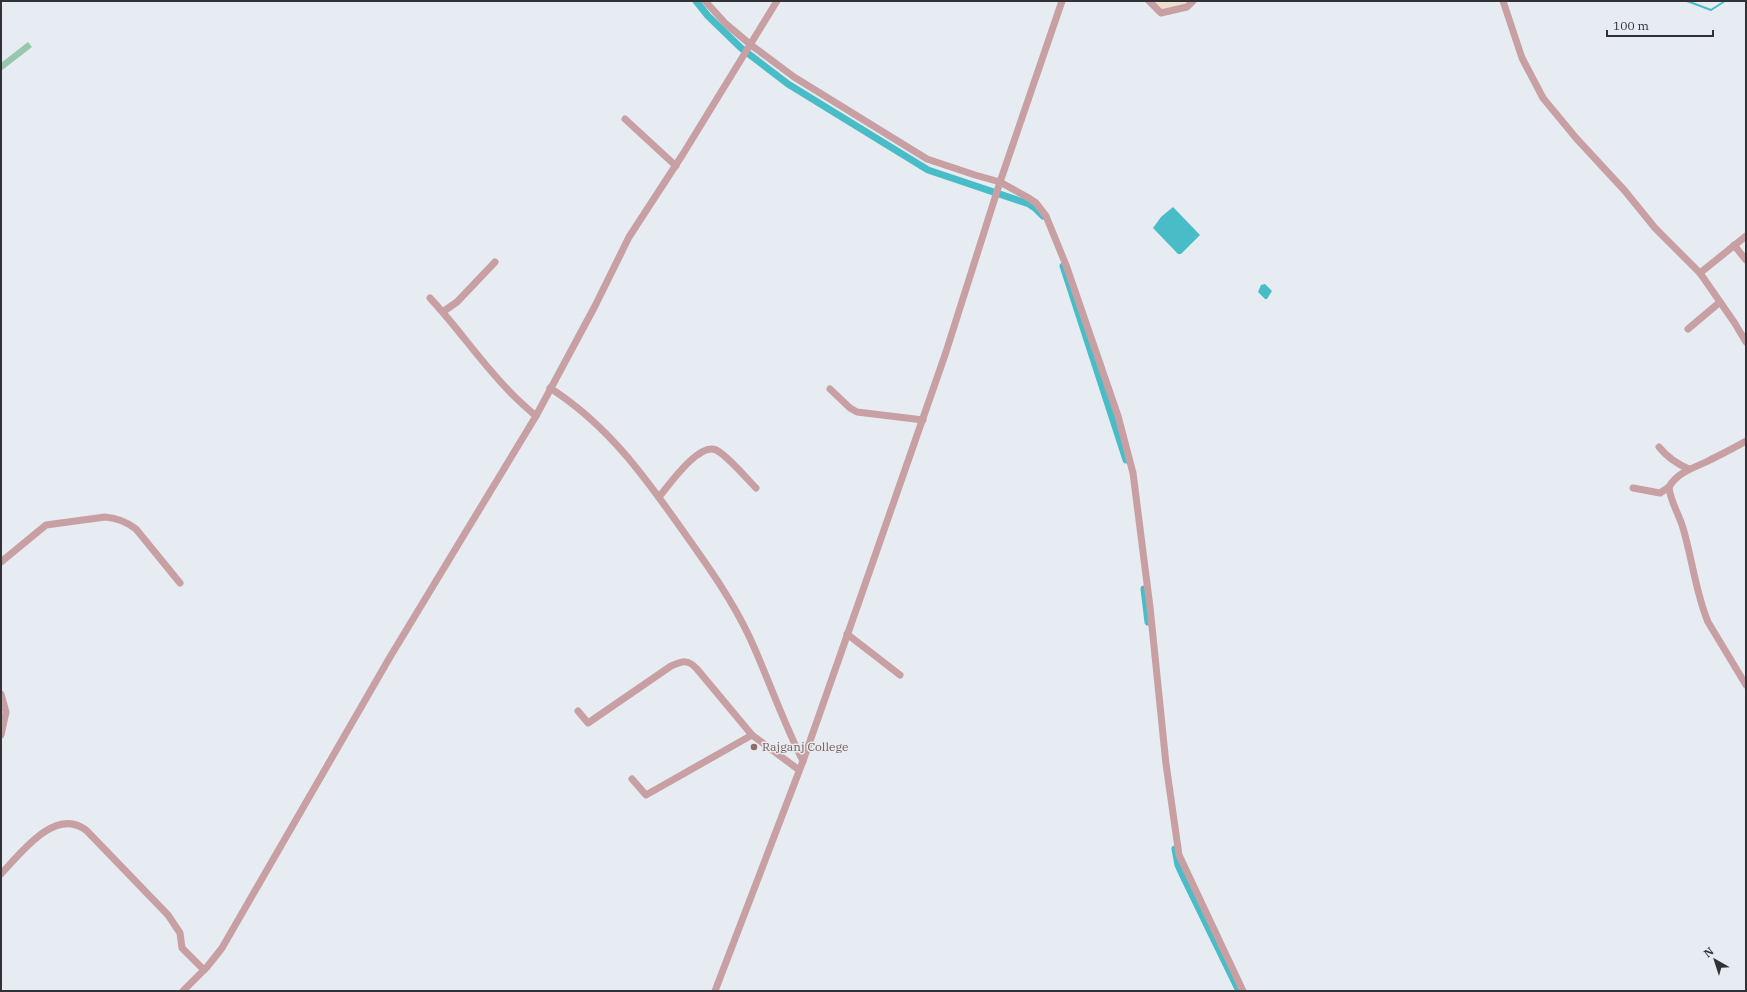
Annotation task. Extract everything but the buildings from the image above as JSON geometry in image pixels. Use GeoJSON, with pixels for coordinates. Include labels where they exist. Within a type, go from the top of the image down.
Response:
{"type":"FeatureCollection","features":[{"type":"Feature","properties":{"kind":"street"},"geometry":{"type":"LineString","coordinates":[[705,1],[748,50],[927,159],[975,175],[1036,202],[1046,216],[1066,265],[1118,416],[1132,473],[1142,537],[1166,764],[1179,855],[1243,991]]}},
{"type":"Feature","properties":{"kind":"street"},"geometry":{"type":"LineString","coordinates":[[183,991],[204,970],[222,948],[390,656],[536,416],[595,306],[629,237],[676,166],[777,1]]}},
{"type":"Feature","properties":{"kind":"street"},"geometry":{"type":"LineString","coordinates":[[715,991],[803,761],[922,420],[999,185],[1062,1]]}},
{"type":"Feature","properties":{"kind":"street"},"geometry":{"type":"LineString","coordinates":[[1150,1],[1162,13],[1186,7],[1193,1]]}},
{"type":"Feature","properties":{"kind":"street"},"geometry":{"type":"LineString","coordinates":[[1503,1],[1522,58],[1543,98],[1576,138],[1625,191],[1655,228],[1700,273],[1746,342]]}},
{"type":"Feature","properties":{"kind":"street"},"geometry":{"type":"LineString","coordinates":[[625,119],[676,166]]}},
{"type":"Feature","properties":{"kind":"street"},"geometry":{"type":"LineString","coordinates":[[1700,273],[1746,236]]}},
{"type":"Feature","properties":{"kind":"street"},"geometry":{"type":"LineString","coordinates":[[1734,246],[1746,260]]}},
{"type":"Feature","properties":{"kind":"street"},"geometry":{"type":"LineString","coordinates":[[444,311],[457,302],[495,262]]}},
{"type":"Feature","properties":{"kind":"street"},"geometry":{"type":"LineString","coordinates":[[430,298],[444,311],[465,340],[515,397],[536,416]]}},
{"type":"Feature","properties":{"kind":"street"},"geometry":{"type":"LineString","coordinates":[[1688,329],[1720,302]]}},
{"type":"Feature","properties":{"kind":"street"},"geometry":{"type":"LineString","coordinates":[[550,388],[567,400],[614,441],[659,496],[725,590],[752,643],[788,732],[803,761]]}},
{"type":"Feature","properties":{"kind":"street"},"geometry":{"type":"LineString","coordinates":[[830,389],[850,408],[857,412],[922,420]]}},
{"type":"Feature","properties":{"kind":"street"},"geometry":{"type":"LineString","coordinates":[[1633,488],[1660,493],[1669,487],[1672,481],[1689,469],[1723,454],[1746,441]]}},
{"type":"Feature","properties":{"kind":"street"},"geometry":{"type":"LineString","coordinates":[[1659,447],[1667,457],[1679,465],[1689,469]]}},
{"type":"Feature","properties":{"kind":"street"},"geometry":{"type":"LineString","coordinates":[[659,496],[695,456],[710,449],[715,449],[722,454],[756,488]]}},
{"type":"Feature","properties":{"kind":"street"},"geometry":{"type":"LineString","coordinates":[[1669,487],[1670,497],[1678,512],[1688,546],[1708,622],[1746,685]]}},
{"type":"Feature","properties":{"kind":"street"},"geometry":{"type":"LineString","coordinates":[[1,562],[46,525],[105,517],[113,518],[129,524],[136,529],[180,583]]}},
{"type":"Feature","properties":{"kind":"street"},"geometry":{"type":"LineString","coordinates":[[847,634],[900,675]]}},
{"type":"Feature","properties":{"kind":"street"},"geometry":{"type":"LineString","coordinates":[[578,711],[588,723],[671,666],[685,661],[692,664],[697,669],[752,736],[799,770]]}},
{"type":"Feature","properties":{"kind":"street"},"geometry":{"type":"LineString","coordinates":[[1,694],[6,712],[1,735]]}},
{"type":"Feature","properties":{"kind":"street"},"geometry":{"type":"LineString","coordinates":[[632,779],[646,795],[752,736]]}},
{"type":"Feature","properties":{"kind":"street"},"geometry":{"type":"LineString","coordinates":[[1,874],[38,836],[65,823],[79,825],[87,830],[168,916],[180,933],[180,944],[182,948],[204,970]]}},
{"type":"Feature","properties":{"kind":"shaded area"},"geometry":{"type":"Polygon","coordinates":[[[1153,1],[1189,1],[1185,5],[1161,11],[1153,1]]]}},
{"type":"Feature","properties":{"kind":"green space"},"geometry":{"type":"Polygon","coordinates":[[[28,42],[32,47],[1,71],[1,63],[28,42]]]}},
{"type":"Feature","properties":{"kind":"water"},"geometry":{"type":"Polygon","coordinates":[[[1173,207],[1200,235],[1181,254],[1178,254],[1153,228],[1161,217],[1173,207]]]}},
{"type":"Feature","properties":{"kind":"water"},"geometry":{"type":"Polygon","coordinates":[[[1265,284],[1272,291],[1267,299],[1265,299],[1258,292],[1261,285],[1265,284]]]}},
{"type":"Feature","properties":{"kind":"waterway"},"geometry":{"type":"LineString","coordinates":[[696,1],[708,16],[741,48],[788,84],[928,170],[1029,204],[1043,216]]}},
{"type":"Feature","properties":{"kind":"waterway"},"geometry":{"type":"LineString","coordinates":[[1687,1],[1711,10],[1725,1]]}},
{"type":"Feature","properties":{"kind":"waterway"},"geometry":{"type":"LineString","coordinates":[[1063,266],[1126,460]]}},
{"type":"Feature","properties":{"kind":"waterway"},"geometry":{"type":"LineString","coordinates":[[1144,589],[1148,622]]}},
{"type":"Feature","properties":{"kind":"waterway"},"geometry":{"type":"LineString","coordinates":[[1175,849],[1178,865],[1238,989]]}},
{"type":"Feature","properties":{"kind":"place","name":"Rajganj College"},"geometry":{"type":"Point","coordinates":[754,747]}}]}
